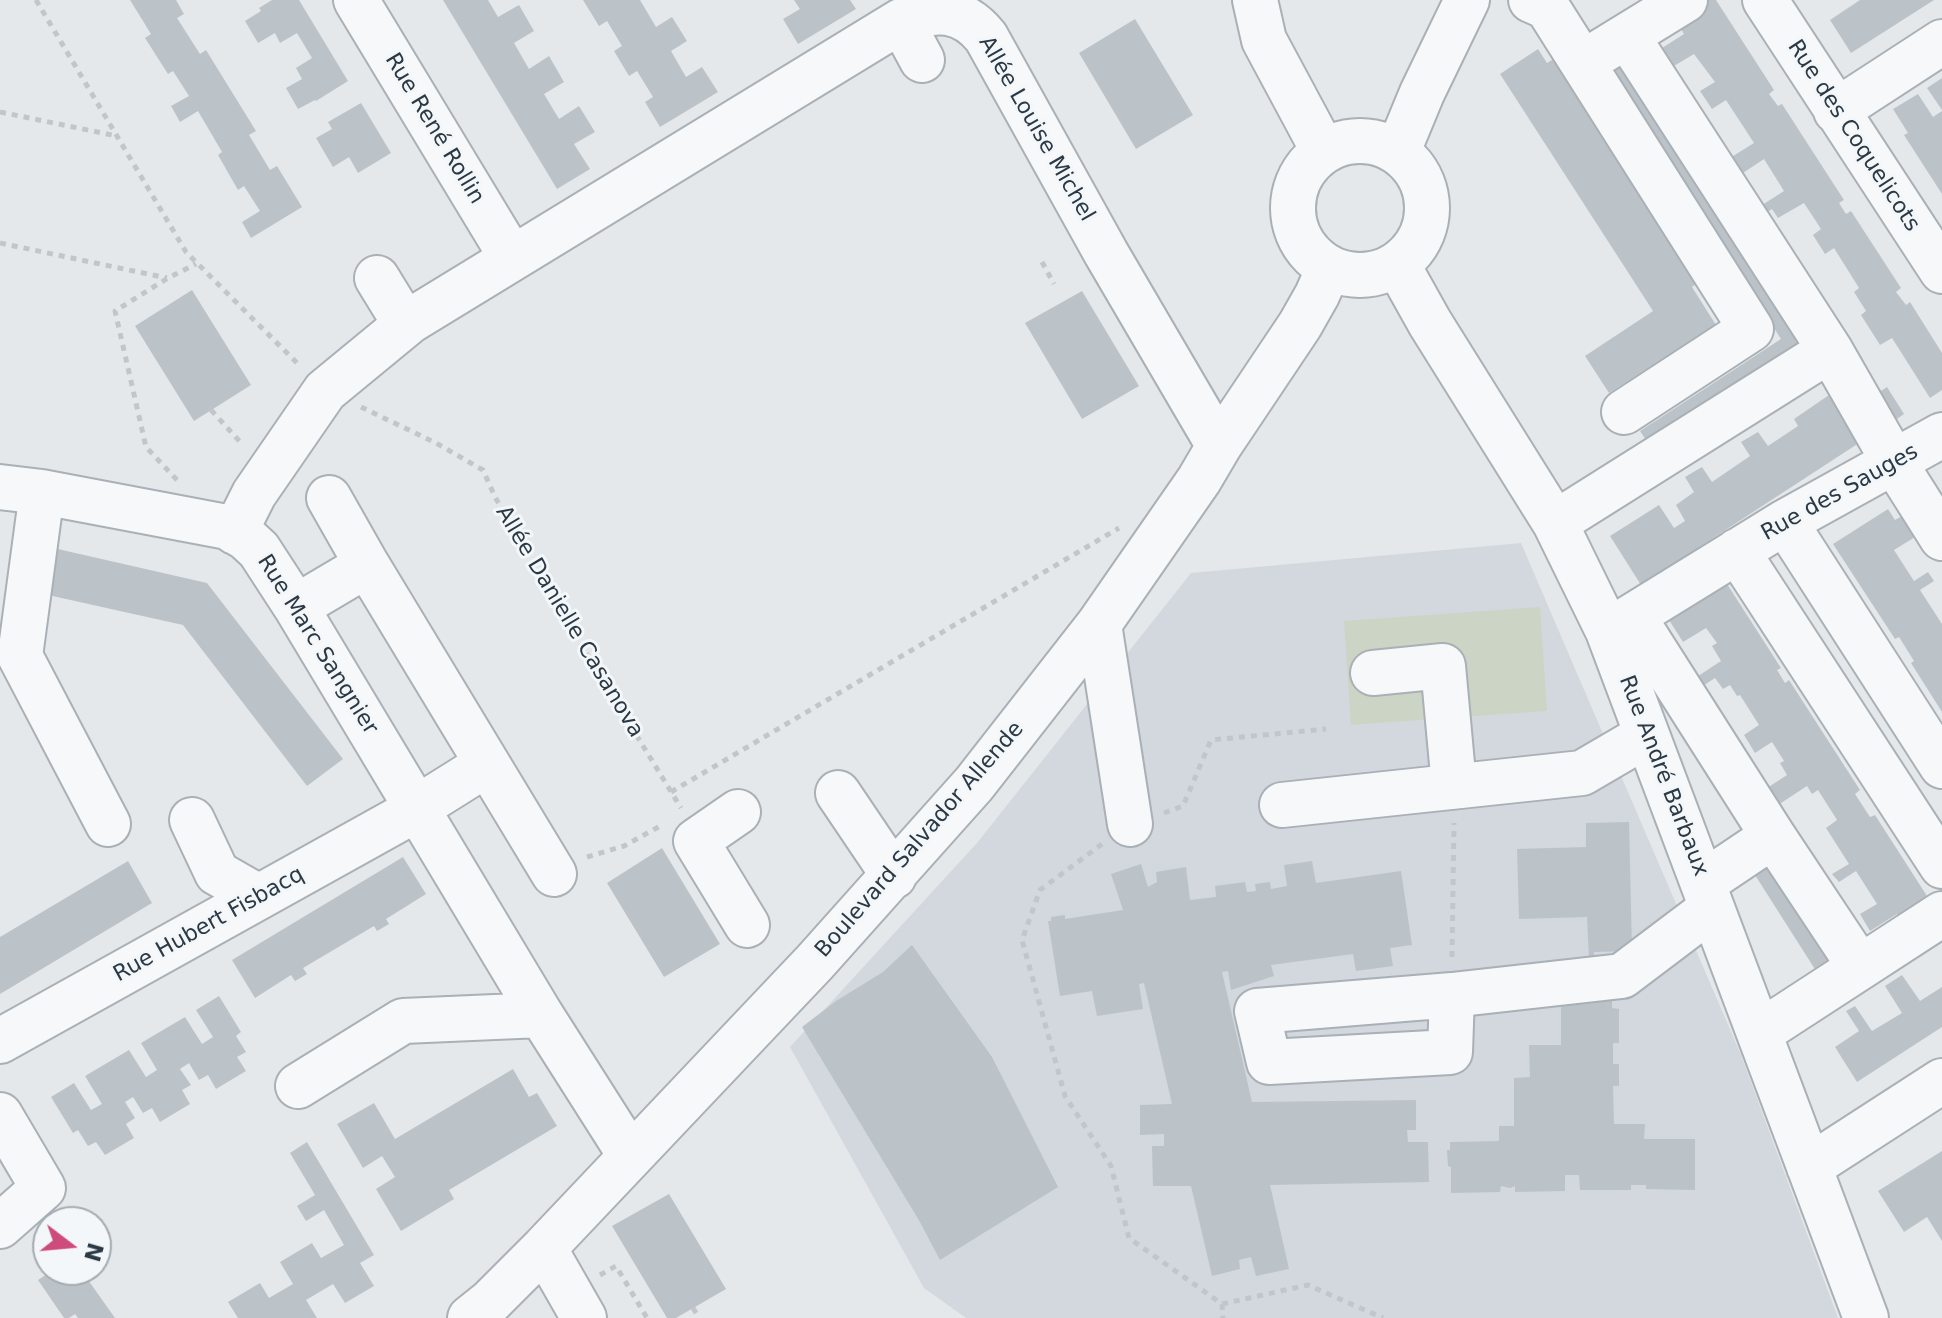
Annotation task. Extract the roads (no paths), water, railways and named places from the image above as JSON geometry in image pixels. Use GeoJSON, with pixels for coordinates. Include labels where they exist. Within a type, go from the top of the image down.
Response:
{"type":"FeatureCollection","features":[{"type":"Feature","properties":{"kind":"street","name":"Rue René Rollin"},"geometry":{"type":"LineString","coordinates":[[356,0],[512,258]]}},
{"type":"Feature","properties":{"kind":"street"},"geometry":{"type":"LineString","coordinates":[[1255,0],[1264,40],[1323,150]]}},
{"type":"Feature","properties":{"kind":"street"},"geometry":{"type":"LineString","coordinates":[[1398,151],[1467,0]]}},
{"type":"Feature","properties":{"kind":"street"},"geometry":{"type":"LineString","coordinates":[[1531,0],[1547,7],[1751,329],[1624,412]]}},
{"type":"Feature","properties":{"kind":"street"},"geometry":{"type":"LineString","coordinates":[[1582,63],[1685,0]]}},
{"type":"Feature","properties":{"kind":"street","name":"Rue des Coquelicots"},"geometry":{"type":"LineString","coordinates":[[1765,0],[1942,271]]}},
{"type":"Feature","properties":{"kind":"street","name":"Allée Louise Michel"},"geometry":{"type":"LineString","coordinates":[[216,526],[254,494],[325,391],[410,321],[901,21],[920,14],[940,12],[959,15],[986,37],[1219,446]]}},
{"type":"Feature","properties":{"kind":"street"},"geometry":{"type":"LineString","coordinates":[[901,21],[922,60]]}},
{"type":"Feature","properties":{"kind":"street"},"geometry":{"type":"LineString","coordinates":[[1627,36],[1830,350],[1942,538]]}},
{"type":"Feature","properties":{"kind":"street"},"geometry":{"type":"LineString","coordinates":[[1836,111],[1942,42]]}},
{"type":"Feature","properties":{"kind":"street"},"geometry":{"type":"LineString","coordinates":[[1360,140],[1380,143],[1398,151],[1421,180],[1426,198],[1426,217],[1421,235],[1411,251],[1397,264],[1376,274],[1352,275],[1329,268],[1310,254],[1297,234],[1292,211],[1300,177],[1323,150],[1341,142],[1360,140]]}},
{"type":"Feature","properties":{"kind":"street","name":"Rue André Barbaux"},"geometry":{"type":"LineString","coordinates":[[1397,264],[1430,323],[1620,623],[1647,735],[1866,1318]]}},
{"type":"Feature","properties":{"kind":"street","name":"Boulevard Salvador Allende"},"geometry":{"type":"LineString","coordinates":[[470,1318],[544,1248],[815,962],[974,784],[1099,624],[1199,480],[1300,325],[1329,268]]}},
{"type":"Feature","properties":{"kind":"street"},"geometry":{"type":"LineString","coordinates":[[377,278],[396,309],[410,321]]}},
{"type":"Feature","properties":{"kind":"street"},"geometry":{"type":"LineString","coordinates":[[1555,523],[1830,350]]}},
{"type":"Feature","properties":{"kind":"street","name":"Rue des Sauges"},"geometry":{"type":"LineString","coordinates":[[1620,623],[1785,522],[1942,435]]}},
{"type":"Feature","properties":{"kind":"street"},"geometry":{"type":"LineString","coordinates":[[108,824],[20,656],[21,489],[216,526]]}},
{"type":"Feature","properties":{"kind":"street"},"geometry":{"type":"LineString","coordinates":[[329,498],[554,874]]}},
{"type":"Feature","properties":{"kind":"street"},"geometry":{"type":"LineString","coordinates":[[1785,522],[1942,766]]}},
{"type":"Feature","properties":{"kind":"street","name":"Rue Marc Sangnier"},"geometry":{"type":"LineString","coordinates":[[216,526],[246,538],[259,550],[541,1015],[630,1155]]}},
{"type":"Feature","properties":{"kind":"street"},"geometry":{"type":"LineString","coordinates":[[1737,551],[1942,866]]}},
{"type":"Feature","properties":{"kind":"street"},"geometry":{"type":"LineString","coordinates":[[296,607],[367,565]]}},
{"type":"Feature","properties":{"kind":"street"},"geometry":{"type":"LineString","coordinates":[[1620,623],[1773,836],[1860,967]]}},
{"type":"Feature","properties":{"kind":"street"},"geometry":{"type":"LineString","coordinates":[[1099,624],[1130,824]]}},
{"type":"Feature","properties":{"kind":"street"},"geometry":{"type":"LineString","coordinates":[[1373,673],[1443,666],[1454,786]]}},
{"type":"Feature","properties":{"kind":"street"},"geometry":{"type":"LineString","coordinates":[[1854,731],[1900,701]]}},
{"type":"Feature","properties":{"kind":"street"},"geometry":{"type":"LineString","coordinates":[[1282,805],[1582,773],[1647,735]]}},
{"type":"Feature","properties":{"kind":"street","name":"Rue Hubert Fisbacq"},"geometry":{"type":"LineString","coordinates":[[0,1041],[401,818],[487,764]]}},
{"type":"Feature","properties":{"kind":"street"},"geometry":{"type":"LineString","coordinates":[[838,793],[894,876]]}},
{"type":"Feature","properties":{"kind":"street"},"geometry":{"type":"LineString","coordinates":[[738,812],[696,841],[747,925]]}},
{"type":"Feature","properties":{"kind":"street"},"geometry":{"type":"LineString","coordinates":[[192,820],[217,873],[259,897]]}},
{"type":"Feature","properties":{"kind":"street"},"geometry":{"type":"LineString","coordinates":[[1452,995],[1622,976],[1773,836]]}},
{"type":"Feature","properties":{"kind":"street"},"geometry":{"type":"LineString","coordinates":[[1759,1033],[1942,914]]}},
{"type":"Feature","properties":{"kind":"street"},"geometry":{"type":"LineString","coordinates":[[298,1086],[403,1021],[541,1015]]}},
{"type":"Feature","properties":{"kind":"street"},"geometry":{"type":"LineString","coordinates":[[1809,1167],[1942,1081]]}},
{"type":"Feature","properties":{"kind":"street"},"geometry":{"type":"LineString","coordinates":[[0,1115],[43,1188],[0,1226]]}},
{"type":"Feature","properties":{"kind":"street"},"geometry":{"type":"LineString","coordinates":[[544,1248],[576,1305]]}}]}
